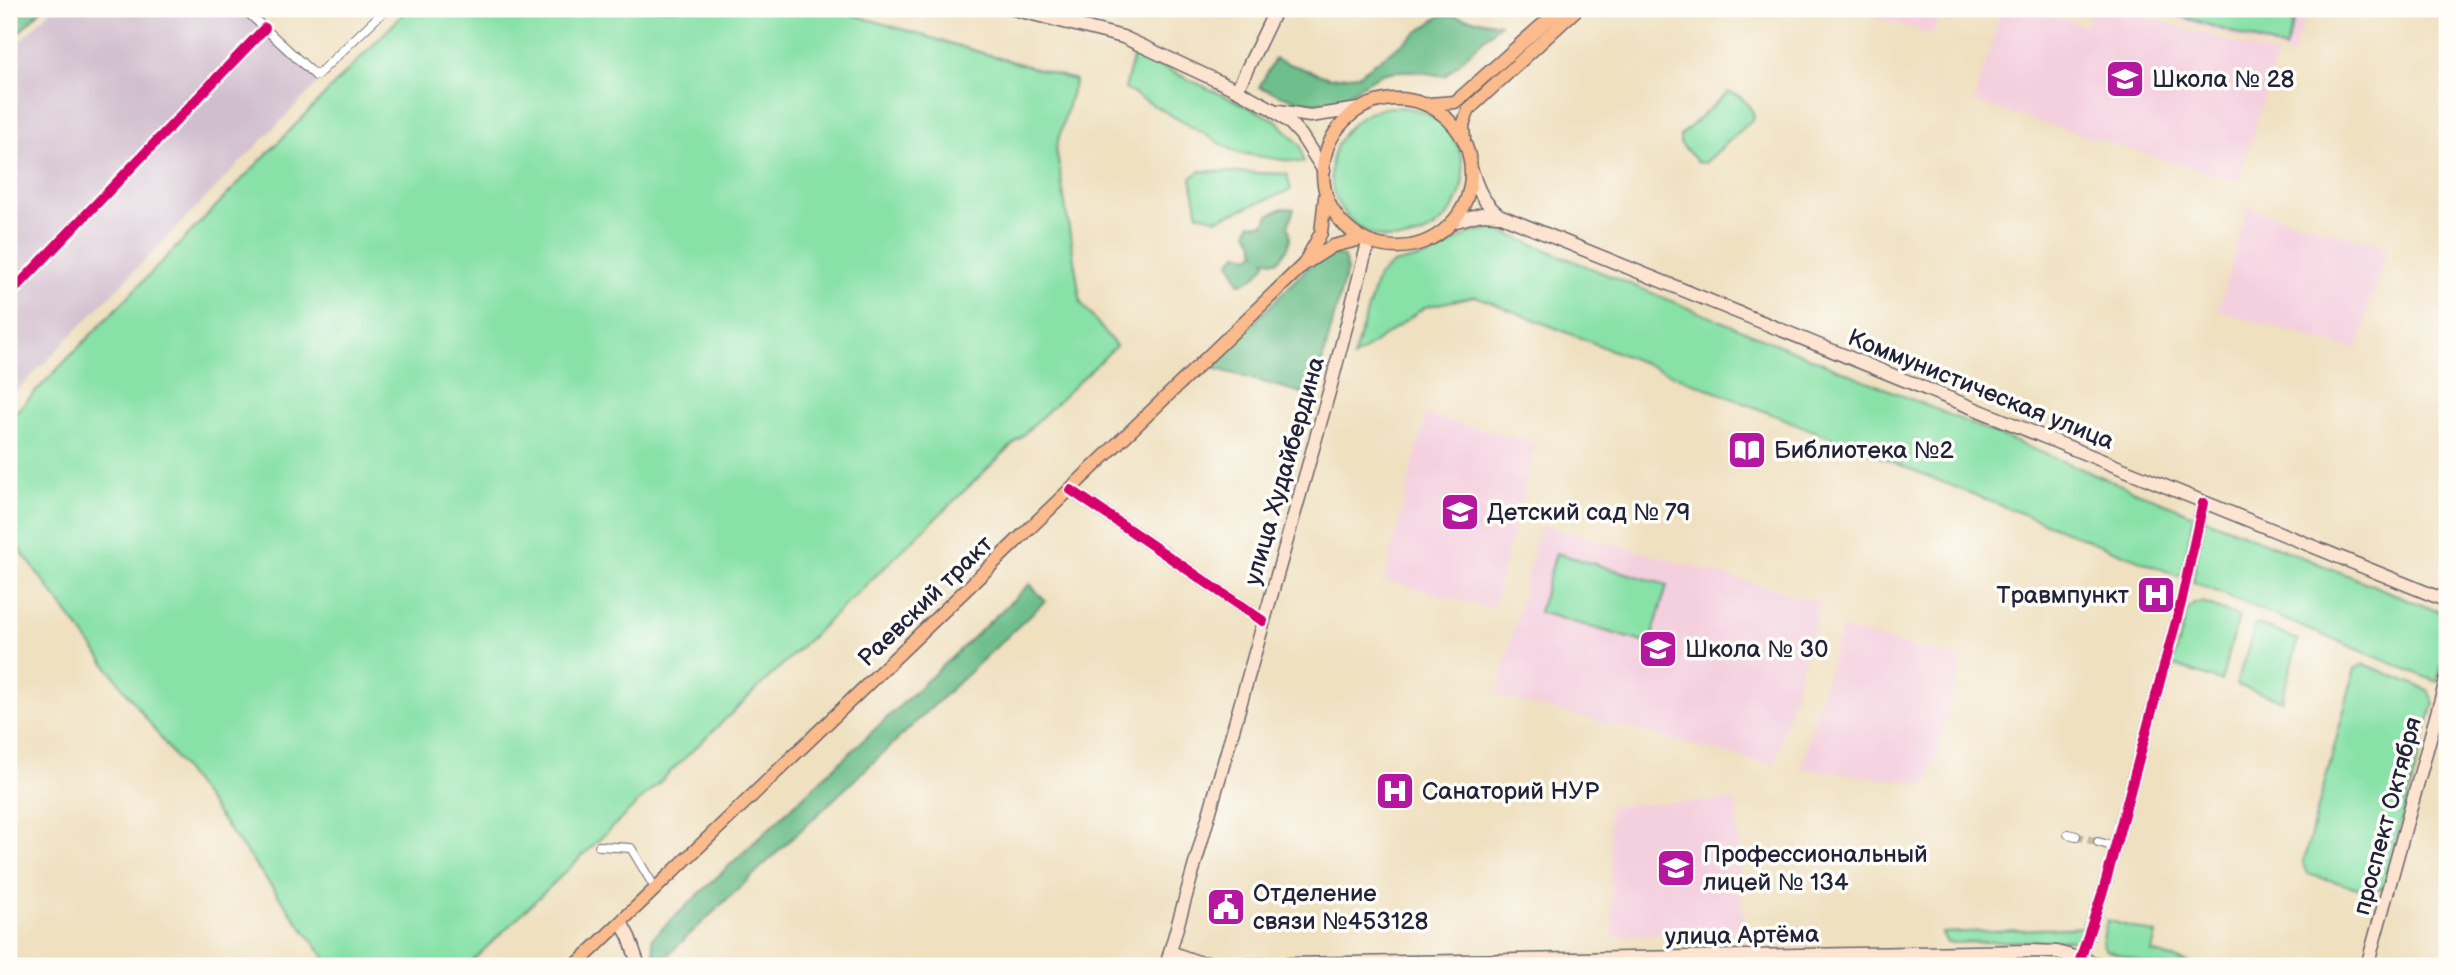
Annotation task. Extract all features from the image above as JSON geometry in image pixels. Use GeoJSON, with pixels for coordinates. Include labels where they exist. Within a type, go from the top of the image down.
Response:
{"type":"FeatureCollection","features":[{"type":"Feature","properties":{"kind":"main road"},"geometry":{"type":"LineString","coordinates":[[1013,9],[1122,37],[1272,109],[1310,116],[1359,108],[1392,98],[1429,104],[1455,102],[1560,9]]}},
{"type":"Feature","properties":{"kind":"main road"},"geometry":{"type":"LineString","coordinates":[[1237,90],[1276,9]]}},
{"type":"Feature","properties":{"kind":"main road"},"geometry":{"type":"LineString","coordinates":[[1359,108],[1333,134],[1324,159],[1325,190],[1333,210],[1343,224],[1365,241],[1390,248],[1407,247],[1438,234],[1453,222],[1463,208],[1469,192],[1472,171],[1463,125],[1469,109],[1577,9]]}},
{"type":"Feature","properties":{"kind":"main road"},"geometry":{"type":"LineString","coordinates":[[1429,104],[1454,124],[1465,142]]}},
{"type":"Feature","properties":{"kind":"main road"},"geometry":{"type":"LineString","coordinates":[[1272,109],[1301,135],[1324,172]]}},
{"type":"Feature","properties":{"kind":"main road","name":"Коммунистическая улица"},"geometry":{"type":"LineString","coordinates":[[1472,171],[1478,191],[1486,204],[1499,215],[2447,601]]}},
{"type":"Feature","properties":{"kind":"main road","name":"Раевский тракт"},"geometry":{"type":"LineString","coordinates":[[1303,265],[1321,233],[1325,190]]}},
{"type":"Feature","properties":{"kind":"main road","name":"Коммунистическая улица"},"geometry":{"type":"LineString","coordinates":[[1453,222],[1481,214],[1499,215]]}},
{"type":"Feature","properties":{"kind":"main road","name":"Раевский тракт"},"geometry":{"type":"LineString","coordinates":[[575,966],[1303,265],[1333,246],[1365,241]]}},
{"type":"Feature","properties":{"kind":"main road","name":"улица Худайбердина"},"geometry":{"type":"LineString","coordinates":[[1166,966],[1331,385],[1365,241]]}},
{"type":"Feature","properties":{"kind":"main road"},"geometry":{"type":"LineString","coordinates":[[1071,490],[1263,621]]}},
{"type":"Feature","properties":{"kind":"main road"},"geometry":{"type":"LineString","coordinates":[[2080,962],[2115,847],[2181,603],[2203,503]]}},
{"type":"Feature","properties":{"kind":"main road","name":"проспект Октября"},"geometry":{"type":"LineString","coordinates":[[2367,966],[2447,677]]}},
{"type":"Feature","properties":{"kind":"main road"},"geometry":{"type":"LineString","coordinates":[[621,922],[639,966]]}},
{"type":"Feature","properties":{"kind":"main road","name":"улица Артёма"},"geometry":{"type":"LineString","coordinates":[[1170,952],[1187,960],[1232,965],[1533,964],[2032,951],[2057,952],[2080,962],[2106,966]]}},
{"type":"Feature","properties":{"kind":"street"},"geometry":{"type":"LineString","coordinates":[[244,9],[316,76],[386,9]]}},
{"type":"Feature","properties":{"kind":"street"},"geometry":{"type":"LineString","coordinates":[[9,295],[265,28]]}},
{"type":"Feature","properties":{"kind":"street"},"geometry":{"type":"LineString","coordinates":[[2098,842],[2115,847]]}},
{"type":"Feature","properties":{"kind":"street"},"geometry":{"type":"LineString","coordinates":[[598,846],[631,849],[655,888]]}},
{"type":"Feature","properties":{"kind":"shaded area"},"geometry":{"type":"Polygon","coordinates":[[[52,9],[245,9],[322,79],[9,399],[9,52],[52,9]]]}},
{"type":"Feature","properties":{"kind":"shaded area"},"geometry":{"type":"Polygon","coordinates":[[[1844,9],[1940,9],[1933,34],[1844,9]]]}},
{"type":"Feature","properties":{"kind":"shaded area","name":"Школа № 28"},"geometry":{"type":"Polygon","coordinates":[[[2002,9],[2030,9],[2086,26],[2091,9],[2121,9],[2277,56],[2238,182],[1974,102],[2002,9]]]}},
{"type":"Feature","properties":{"kind":"shaded area"},"geometry":{"type":"Polygon","coordinates":[[[2143,9],[2306,9],[2293,55],[2143,9]]]}},
{"type":"Feature","properties":{"kind":"shaded area"},"geometry":{"type":"Polygon","coordinates":[[[2247,207],[2387,247],[2357,350],[2218,311],[2247,207]]]}},
{"type":"Feature","properties":{"kind":"shaded area","name":"Детский сад № 79"},"geometry":{"type":"Polygon","coordinates":[[[1426,415],[1536,443],[1493,609],[1384,580],[1426,415]]]}},
{"type":"Feature","properties":{"kind":"shaded area","name":"Школа № 30"},"geometry":{"type":"Polygon","coordinates":[[[1540,524],[1821,602],[1774,765],[1497,696],[1540,524]]]}},
{"type":"Feature","properties":{"kind":"shaded area"},"geometry":{"type":"Polygon","coordinates":[[[1840,628],[1963,660],[1928,784],[1801,768],[1840,628]]]}},
{"type":"Feature","properties":{"kind":"shaded area","name":"Профессиональный лицей № 134"},"geometry":{"type":"Polygon","coordinates":[[[1736,800],[1744,930],[1613,936],[1609,806],[1736,800]]]}},
{"type":"Feature","properties":{"kind":"green space"},"geometry":{"type":"Polygon","coordinates":[[[9,9],[42,9],[9,43],[9,9]]]}},
{"type":"Feature","properties":{"kind":"green space"},"geometry":{"type":"Polygon","coordinates":[[[408,9],[833,9],[1075,80],[1056,148],[1081,303],[1116,346],[467,966],[331,966],[9,535],[9,419],[408,9]]]}},
{"type":"Feature","properties":{"kind":"green space"},"geometry":{"type":"Polygon","coordinates":[[[2158,9],[2298,9],[2285,49],[2158,9]]]}},
{"type":"Feature","properties":{"kind":"green space"},"geometry":{"type":"Polygon","coordinates":[[[1443,14],[1500,24],[1445,76],[1395,71],[1380,75],[1342,97],[1316,103],[1294,100],[1259,87],[1275,59],[1330,78],[1358,75],[1443,14]]]}},
{"type":"Feature","properties":{"kind":"green space"},"geometry":{"type":"Polygon","coordinates":[[[1134,54],[1276,120],[1300,145],[1304,163],[1238,153],[1125,89],[1134,54]]]}},
{"type":"Feature","properties":{"kind":"green space"},"geometry":{"type":"Polygon","coordinates":[[[1728,92],[1745,101],[1754,118],[1705,163],[1698,162],[1680,143],[1680,136],[1728,92]]]}},
{"type":"Feature","properties":{"kind":"green space"},"geometry":{"type":"Polygon","coordinates":[[[1397,107],[1422,112],[1444,126],[1458,148],[1463,173],[1458,198],[1444,220],[1422,234],[1397,239],[1372,234],[1350,220],[1336,198],[1331,173],[1336,148],[1350,126],[1372,112],[1397,107]]]}},
{"type":"Feature","properties":{"kind":"green space"},"geometry":{"type":"Polygon","coordinates":[[[1201,171],[1287,174],[1291,190],[1218,219],[1198,214],[1191,178],[1201,171]]]}},
{"type":"Feature","properties":{"kind":"green space"},"geometry":{"type":"Polygon","coordinates":[[[1282,208],[1294,209],[1288,227],[1290,240],[1287,249],[1278,261],[1265,260],[1266,264],[1254,277],[1239,283],[1230,261],[1239,253],[1249,257],[1256,253],[1253,240],[1247,233],[1250,224],[1264,224],[1269,215],[1282,208]]]}},
{"type":"Feature","properties":{"kind":"green space"},"geometry":{"type":"Polygon","coordinates":[[[1493,228],[2194,515],[2181,577],[1475,296],[1425,307],[1353,358],[1378,276],[1393,264],[1432,255],[1470,233],[1493,228]]]}},
{"type":"Feature","properties":{"kind":"green space"},"geometry":{"type":"Polygon","coordinates":[[[1332,253],[1344,257],[1347,269],[1313,396],[1213,368],[1223,354],[1307,268],[1332,253]]]}},
{"type":"Feature","properties":{"kind":"green space"},"geometry":{"type":"Polygon","coordinates":[[[2204,518],[2447,615],[2447,644],[2437,682],[2193,582],[2204,518]]]}},
{"type":"Feature","properties":{"kind":"green space"},"geometry":{"type":"Polygon","coordinates":[[[1556,553],[1667,585],[1650,644],[1539,612],[1556,553]]]}},
{"type":"Feature","properties":{"kind":"green space"},"geometry":{"type":"Polygon","coordinates":[[[1030,584],[1045,601],[656,966],[652,938],[1030,584]]]}},
{"type":"Feature","properties":{"kind":"green space"},"geometry":{"type":"Polygon","coordinates":[[[2201,602],[2239,617],[2221,681],[2172,665],[2188,610],[2201,602]]]}},
{"type":"Feature","properties":{"kind":"green space"},"geometry":{"type":"Polygon","coordinates":[[[2256,623],[2298,640],[2282,700],[2236,685],[2256,623]]]}},
{"type":"Feature","properties":{"kind":"green space"},"geometry":{"type":"Polygon","coordinates":[[[2364,664],[2428,690],[2434,703],[2383,888],[2372,892],[2307,874],[2303,864],[2355,669],[2364,664]]]}},
{"type":"Feature","properties":{"kind":"green space"},"geometry":{"type":"Polygon","coordinates":[[[2107,920],[2156,934],[2152,952],[2198,966],[2154,966],[2106,950],[2102,943],[2107,920]]]}},
{"type":"Feature","properties":{"kind":"green space"},"geometry":{"type":"Polygon","coordinates":[[[2088,927],[2086,934],[2078,940],[1947,943],[1942,933],[2088,927]]]}},
{"type":"Feature","properties":{"kind":"tunnel"},"geometry":{"type":"LineString","coordinates":[[2076,836],[2098,842]]}},
{"type":"Feature","properties":{"kind":"cycle path"},"geometry":{"type":"LineString","coordinates":[[9,295],[265,28]]}},
{"type":"Feature","properties":{"kind":"cycle path"},"geometry":{"type":"LineString","coordinates":[[1071,490],[1263,621]]}},
{"type":"Feature","properties":{"kind":"cycle path"},"geometry":{"type":"LineString","coordinates":[[2078,966],[2104,888],[2181,603],[2203,503]]}},
{"type":"Feature","properties":{"kind":"place","name":"Школа № 28"},"geometry":{"type":"Point","coordinates":[2125,79]}},
{"type":"Feature","properties":{"kind":"place","name":"Библиотека №2"},"geometry":{"type":"Point","coordinates":[1747,450]}},
{"type":"Feature","properties":{"kind":"place","name":"Детский сад № 79"},"geometry":{"type":"Point","coordinates":[1460,512]}},
{"type":"Feature","properties":{"kind":"place","name":"Травмпункт"},"geometry":{"type":"Point","coordinates":[2156,595]}},
{"type":"Feature","properties":{"kind":"place","name":"Школа № 30"},"geometry":{"type":"Point","coordinates":[1658,649]}},
{"type":"Feature","properties":{"kind":"place","name":"Санаторий НУР"},"geometry":{"type":"Point","coordinates":[1395,791]}},
{"type":"Feature","properties":{"kind":"place","name":"Профессиональный лицей № 134"},"geometry":{"type":"Point","coordinates":[1676,868]}},
{"type":"Feature","properties":{"kind":"place","name":"Отделение связи №453128"},"geometry":{"type":"Point","coordinates":[1226,907]}}]}
